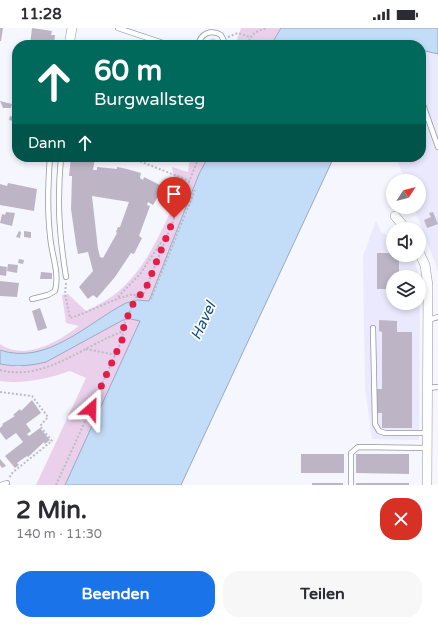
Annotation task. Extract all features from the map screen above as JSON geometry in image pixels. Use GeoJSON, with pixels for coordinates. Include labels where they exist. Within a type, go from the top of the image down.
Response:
{"type":"FeatureCollection","features":[{"type":"Feature","properties":{"kind":"street"},"geometry":{"type":"LineString","coordinates":[[70,40],[72,28]]}},
{"type":"Feature","properties":{"kind":"street"},"geometry":{"type":"LineString","coordinates":[[395,216],[400,222]]}},
{"type":"Feature","properties":{"kind":"street"},"geometry":{"type":"LineString","coordinates":[[424,262],[428,286],[427,485]]}},
{"type":"Feature","properties":{"kind":"lane"},"geometry":{"type":"LineString","coordinates":[[118,28],[153,40]]}},
{"type":"Feature","properties":{"kind":"lane"},"geometry":{"type":"LineString","coordinates":[[200,40],[201,37],[209,32],[218,33],[224,39]]}},
{"type":"Feature","properties":{"kind":"lane"},"geometry":{"type":"LineString","coordinates":[[426,113],[438,147]]}},
{"type":"Feature","properties":{"kind":"lane"},"geometry":{"type":"LineString","coordinates":[[32,299],[48,295],[54,291],[57,281],[50,236],[48,197],[50,162]]}},
{"type":"Feature","properties":{"kind":"lane"},"geometry":{"type":"LineString","coordinates":[[61,162],[58,207],[59,232],[66,277]]}},
{"type":"Feature","properties":{"kind":"lane"},"geometry":{"type":"LineString","coordinates":[[428,320],[438,317]]}},
{"type":"Feature","properties":{"kind":"lane"},"geometry":{"type":"LineString","coordinates":[[373,328],[375,424],[379,431],[385,433],[427,432]]}},
{"type":"Feature","properties":{"kind":"lane"},"geometry":{"type":"LineString","coordinates":[[427,388],[438,387]]}},
{"type":"Feature","properties":{"kind":"lane"},"geometry":{"type":"LineString","coordinates":[[351,485],[351,453],[358,447],[428,448]]}},
{"type":"Feature","properties":{"kind":"lane"},"geometry":{"type":"LineString","coordinates":[[1,485],[7,483]]}},
{"type":"Feature","properties":{"kind":"path"},"geometry":{"type":"LineString","coordinates":[[249,40],[255,32],[266,28]]}},
{"type":"Feature","properties":{"kind":"path"},"geometry":{"type":"LineString","coordinates":[[224,39],[238,33],[250,37]]}},
{"type":"Feature","properties":{"kind":"path"},"geometry":{"type":"LineString","coordinates":[[142,162],[190,181]]}},
{"type":"Feature","properties":{"kind":"path"},"geometry":{"type":"LineString","coordinates":[[56,485],[116,355],[124,331],[124,325],[136,297],[144,293],[197,162]]}},
{"type":"Feature","properties":{"kind":"path"},"geometry":{"type":"LineString","coordinates":[[151,299],[195,190]]}},
{"type":"Feature","properties":{"kind":"path"},"geometry":{"type":"LineString","coordinates":[[118,298],[140,274],[169,230]]}},
{"type":"Feature","properties":{"kind":"path"},"geometry":{"type":"LineString","coordinates":[[66,277],[65,294],[70,318],[92,311],[118,298],[134,294],[136,297]]}},
{"type":"Feature","properties":{"kind":"path"},"geometry":{"type":"LineString","coordinates":[[0,370],[22,372],[52,366],[108,337],[124,331]]}},
{"type":"Feature","properties":{"kind":"path"},"geometry":{"type":"LineString","coordinates":[[84,349],[116,355]]}},
{"type":"Feature","properties":{"kind":"path"},"geometry":{"type":"LineString","coordinates":[[0,392],[32,396],[48,417],[40,426],[52,442],[13,472],[7,483]]}},
{"type":"Feature","properties":{"kind":"shaded area"},"geometry":{"type":"Polygon","coordinates":[[[241,28],[281,28],[274,40],[237,40],[241,28]]]}},
{"type":"Feature","properties":{"kind":"shaded area"},"geometry":{"type":"Polygon","coordinates":[[[426,51],[438,54],[438,271],[426,239],[426,222],[420,222],[417,214],[426,214],[426,174],[402,174],[398,162],[426,162],[426,51]]]}},
{"type":"Feature","properties":{"kind":"shaded area"},"geometry":{"type":"Polygon","coordinates":[[[189,162],[205,162],[199,174],[149,301],[137,300],[126,303],[81,331],[49,348],[33,352],[16,353],[0,349],[0,344],[10,349],[20,351],[31,350],[62,338],[79,326],[66,323],[62,295],[68,294],[86,311],[120,290],[130,280],[155,244],[179,192],[182,182],[174,178],[172,167],[188,172],[189,162]]]}},
{"type":"Feature","properties":{"kind":"shaded area"},"geometry":{"type":"Polygon","coordinates":[[[376,221],[381,232],[386,235],[386,262],[415,262],[417,270],[386,270],[386,310],[420,310],[419,440],[372,439],[365,388],[363,256],[376,221]]]}},
{"type":"Feature","properties":{"kind":"shaded area"},"geometry":{"type":"Polygon","coordinates":[[[131,319],[141,321],[65,485],[36,485],[86,378],[70,371],[36,380],[18,382],[0,381],[0,364],[18,367],[46,362],[123,320],[131,319]]]}},
{"type":"Feature","properties":{"kind":"water"},"geometry":{"type":"Polygon","coordinates":[[[281,28],[438,28],[438,54],[426,51],[426,40],[274,40],[281,28]]]}},
{"type":"Feature","properties":{"kind":"water","name":"Havel"},"geometry":{"type":"Polygon","coordinates":[[[205,162],[332,162],[181,485],[65,485],[140,321],[131,319],[123,320],[46,362],[17,366],[0,364],[0,350],[17,353],[34,352],[50,347],[66,340],[126,303],[137,300],[149,301],[199,174],[205,162]]]}},
{"type":"Feature","properties":{"kind":"building"},"geometry":{"type":"Polygon","coordinates":[[[0,28],[3,28],[1,41],[0,41],[0,28]]]}},
{"type":"Feature","properties":{"kind":"building"},"geometry":{"type":"Polygon","coordinates":[[[32,28],[52,31],[51,35],[55,35],[54,40],[31,40],[32,28]]]}},
{"type":"Feature","properties":{"kind":"building"},"geometry":{"type":"Polygon","coordinates":[[[0,101],[12,104],[11,108],[3,108],[0,101]]]}},
{"type":"Feature","properties":{"kind":"building"},"geometry":{"type":"Polygon","coordinates":[[[10,116],[12,117],[12,121],[9,120],[10,116]]]}},
{"type":"Feature","properties":{"kind":"building"},"geometry":{"type":"Polygon","coordinates":[[[70,162],[94,162],[93,170],[97,170],[97,167],[117,169],[117,167],[127,169],[141,173],[140,178],[143,180],[144,177],[164,187],[153,205],[148,202],[147,205],[150,206],[139,236],[142,238],[134,254],[131,253],[115,277],[97,298],[93,295],[88,299],[79,287],[93,271],[88,252],[78,254],[71,209],[72,176],[69,176],[70,162]],[[92,196],[100,257],[103,258],[117,233],[118,227],[120,227],[129,202],[92,196]]]}},
{"type":"Feature","properties":{"kind":"building"},"geometry":{"type":"Polygon","coordinates":[[[8,183],[37,189],[34,211],[0,205],[0,184],[7,186],[8,183]]]}},
{"type":"Feature","properties":{"kind":"building"},"geometry":{"type":"Polygon","coordinates":[[[6,212],[15,213],[12,226],[0,223],[2,214],[5,215],[6,212]]]}},
{"type":"Feature","properties":{"kind":"building"},"geometry":{"type":"Polygon","coordinates":[[[433,212],[438,224],[427,228],[424,220],[431,217],[429,213],[433,212]]]}},
{"type":"Feature","properties":{"kind":"building"},"geometry":{"type":"Polygon","coordinates":[[[19,231],[21,232],[20,238],[16,237],[19,231]]]}},
{"type":"Feature","properties":{"kind":"building"},"geometry":{"type":"Polygon","coordinates":[[[24,231],[31,232],[31,238],[24,237],[24,231]]]}},
{"type":"Feature","properties":{"kind":"building"},"geometry":{"type":"Polygon","coordinates":[[[377,253],[386,253],[386,262],[399,262],[399,270],[386,270],[386,289],[377,289],[377,253]]]}},
{"type":"Feature","properties":{"kind":"building"},"geometry":{"type":"Polygon","coordinates":[[[19,259],[24,260],[23,264],[18,263],[19,259]]]}},
{"type":"Feature","properties":{"kind":"building"},"geometry":{"type":"Polygon","coordinates":[[[8,264],[18,265],[17,273],[7,271],[8,264]]]}},
{"type":"Feature","properties":{"kind":"building"},"geometry":{"type":"Polygon","coordinates":[[[0,266],[7,267],[6,276],[0,275],[0,266]]]}},
{"type":"Feature","properties":{"kind":"building"},"geometry":{"type":"Polygon","coordinates":[[[41,272],[52,273],[52,279],[40,279],[41,272]]]}},
{"type":"Feature","properties":{"kind":"building"},"geometry":{"type":"Polygon","coordinates":[[[0,281],[19,283],[17,297],[0,296],[0,281]]]}},
{"type":"Feature","properties":{"kind":"building"},"geometry":{"type":"Polygon","coordinates":[[[40,308],[47,328],[38,331],[32,311],[40,308]]]}},
{"type":"Feature","properties":{"kind":"building"},"geometry":{"type":"Polygon","coordinates":[[[379,320],[397,321],[397,332],[412,332],[412,428],[382,428],[382,413],[376,413],[376,389],[382,389],[382,332],[379,331],[379,320]]]}},
{"type":"Feature","properties":{"kind":"building"},"geometry":{"type":"Polygon","coordinates":[[[32,400],[41,413],[26,424],[31,431],[27,434],[29,436],[40,428],[50,440],[45,444],[44,442],[28,457],[27,456],[17,463],[19,465],[15,468],[5,456],[23,442],[16,433],[6,440],[0,432],[0,428],[3,425],[2,424],[15,416],[13,415],[20,409],[21,411],[32,400]]]}},
{"type":"Feature","properties":{"kind":"building"},"geometry":{"type":"Polygon","coordinates":[[[301,454],[344,454],[344,473],[301,473],[301,454]]]}},
{"type":"Feature","properties":{"kind":"building"},"geometry":{"type":"Polygon","coordinates":[[[356,454],[409,454],[409,474],[356,473],[356,454]]]}},
{"type":"Feature","properties":{"kind":"building"},"geometry":{"type":"Polygon","coordinates":[[[0,459],[6,466],[2,468],[0,465],[0,459]]]}},
{"type":"Feature","properties":{"kind":"building"},"geometry":{"type":"Polygon","coordinates":[[[312,483],[343,483],[343,485],[312,485],[312,483]]]}},
{"type":"Feature","properties":{"kind":"building"},"geometry":{"type":"Polygon","coordinates":[[[356,483],[409,483],[409,485],[356,485],[356,483]]]}},
{"type":"Feature","properties":{"kind":"route"},"geometry":{"type":"LineString","coordinates":[[91,409],[122,340],[124,325],[136,297],[144,293],[174,218]]}}]}
